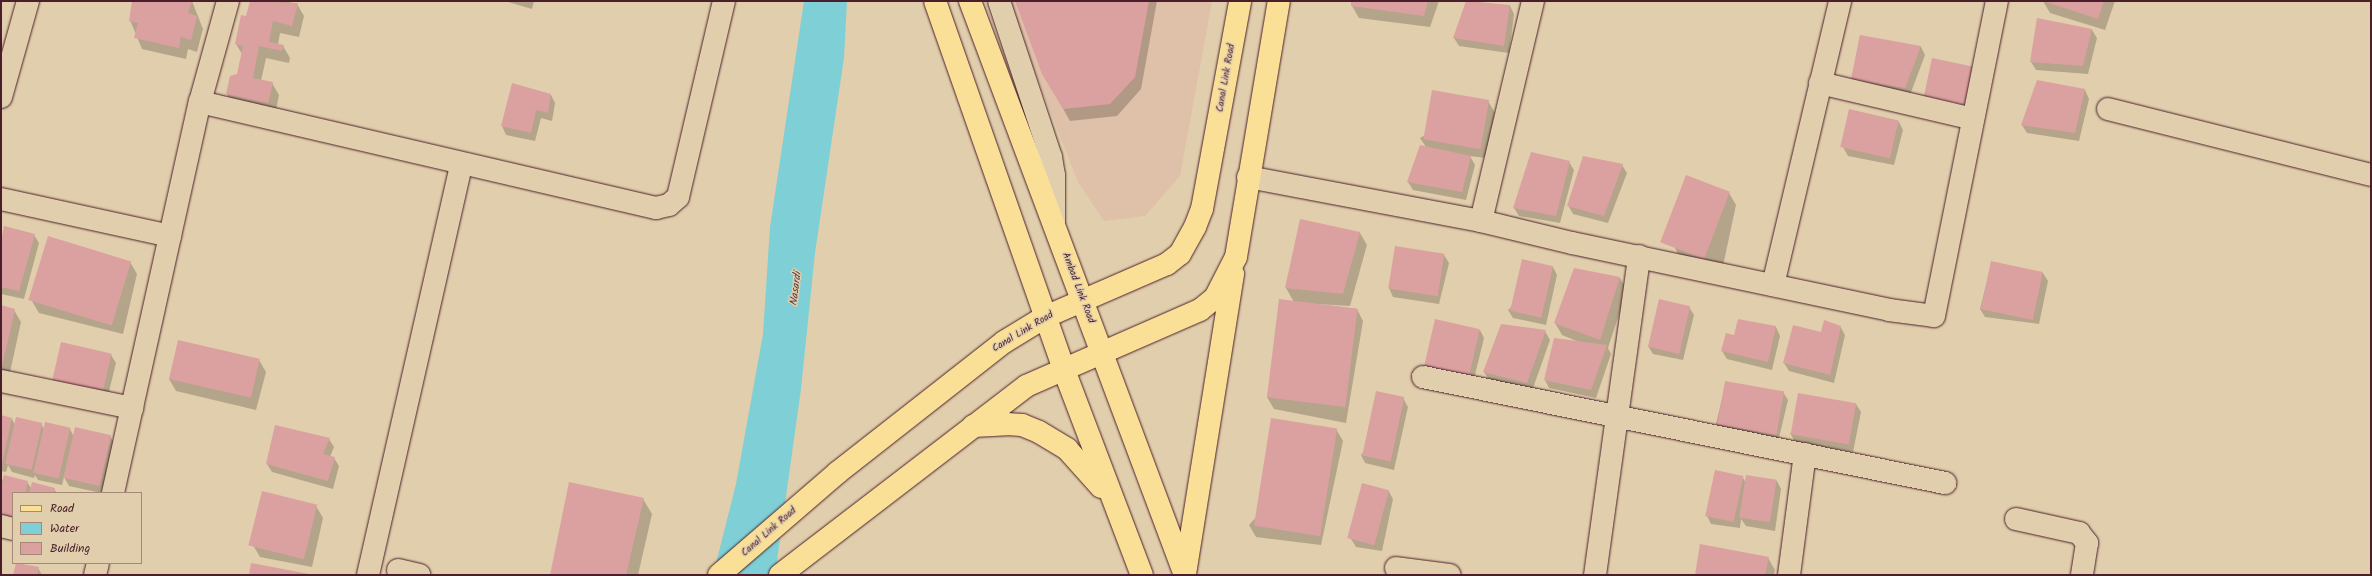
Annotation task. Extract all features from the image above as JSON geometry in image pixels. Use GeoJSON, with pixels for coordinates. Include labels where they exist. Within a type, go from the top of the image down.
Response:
{"type":"FeatureCollection","features":[{"type":"Feature","properties":{"kind":"main road"},"geometry":{"type":"LineString","coordinates":[[935,1],[1064,370],[1142,575]]}},
{"type":"Feature","properties":{"kind":"main road","name":"Ambad Link Road"},"geometry":{"type":"LineString","coordinates":[[970,1],[1185,575]]}},
{"type":"Feature","properties":{"kind":"main road","name":"Canal Link Road"},"geometry":{"type":"LineString","coordinates":[[719,575],[796,509],[975,363],[1004,342],[1045,316],[1167,264],[1180,254],[1189,240],[1202,209],[1240,1]]}},
{"type":"Feature","properties":{"kind":"main road"},"geometry":{"type":"LineString","coordinates":[[1185,575],[1248,177],[1279,1]]}},
{"type":"Feature","properties":{"kind":"main road"},"geometry":{"type":"LineString","coordinates":[[780,575],[810,550],[1026,386],[1200,310],[1214,298],[1236,257]]}},
{"type":"Feature","properties":{"kind":"main road"},"geometry":{"type":"LineString","coordinates":[[973,426],[1022,425],[1054,440],[1079,460],[1113,502]]}},
{"type":"Feature","properties":{"kind":"street"},"geometry":{"type":"LineString","coordinates":[[1,97],[28,1]]}},
{"type":"Feature","properties":{"kind":"street"},"geometry":{"type":"LineString","coordinates":[[113,492],[200,102],[228,1]]}},
{"type":"Feature","properties":{"kind":"street"},"geometry":{"type":"LineString","coordinates":[[999,1],[1040,124],[1054,174],[1054,223]]}},
{"type":"Feature","properties":{"kind":"street"},"geometry":{"type":"LineString","coordinates":[[1481,221],[1533,1]]}},
{"type":"Feature","properties":{"kind":"street"},"geometry":{"type":"LineString","coordinates":[[1773,285],[1840,1]]}},
{"type":"Feature","properties":{"kind":"street"},"geometry":{"type":"LineString","coordinates":[[1248,177],[1481,221],[1889,310],[1934,316],[1997,1]]}},
{"type":"Feature","properties":{"kind":"street"},"geometry":{"type":"LineString","coordinates":[[200,102],[461,164],[656,208],[669,205],[678,197],[721,2]]}},
{"type":"Feature","properties":{"kind":"street"},"geometry":{"type":"LineString","coordinates":[[1820,82],[1973,119]]}},
{"type":"Feature","properties":{"kind":"street"},"geometry":{"type":"LineString","coordinates":[[2108,109],[2371,175]]}},
{"type":"Feature","properties":{"kind":"street"},"geometry":{"type":"LineString","coordinates":[[1020,132],[1040,124]]}},
{"type":"Feature","properties":{"kind":"street"},"geometry":{"type":"LineString","coordinates":[[368,575],[461,164]]}},
{"type":"Feature","properties":{"kind":"street"},"geometry":{"type":"LineString","coordinates":[[1,199],[170,236]]}},
{"type":"Feature","properties":{"kind":"street"},"geometry":{"type":"LineString","coordinates":[[1595,575],[1639,256]]}},
{"type":"Feature","properties":{"kind":"street"},"geometry":{"type":"LineString","coordinates":[[1423,377],[1945,483]]}},
{"type":"Feature","properties":{"kind":"street"},"geometry":{"type":"LineString","coordinates":[[1,381],[132,408]]}},
{"type":"Feature","properties":{"kind":"street"},"geometry":{"type":"LineString","coordinates":[[1789,575],[1805,454]]}},
{"type":"Feature","properties":{"kind":"street"},"geometry":{"type":"LineString","coordinates":[[2016,519],[2080,533],[2087,543],[2082,575]]}},
{"type":"Feature","properties":{"kind":"street"},"geometry":{"type":"LineString","coordinates":[[1,526],[12,529]]}},
{"type":"Feature","properties":{"kind":"street"},"geometry":{"type":"LineString","coordinates":[[95,575],[98,564]]}},
{"type":"Feature","properties":{"kind":"street"},"geometry":{"type":"LineString","coordinates":[[1396,568],[1450,575]]}},
{"type":"Feature","properties":{"kind":"street"},"geometry":{"type":"LineString","coordinates":[[398,570],[419,575]]}},
{"type":"Feature","properties":{"kind":"shaded area"},"geometry":{"type":"Polygon","coordinates":[[[1007,1],[1212,1],[1180,176],[1145,216],[1104,221],[1078,182],[1007,1]]]}},
{"type":"Feature","properties":{"kind":"water","name":"Nasardi"},"geometry":{"type":"Polygon","coordinates":[[[804,1],[847,1],[844,58],[815,253],[801,389],[775,575],[713,575],[736,484],[763,334],[770,227],[804,1]]]}},
{"type":"Feature","properties":{"kind":"building"},"geometry":{"type":"Polygon","coordinates":[[[132,1],[192,1],[188,13],[197,16],[191,40],[181,37],[179,48],[134,38],[138,23],[129,21],[132,1]]]}},
{"type":"Feature","properties":{"kind":"building"},"geometry":{"type":"Polygon","coordinates":[[[250,1],[298,3],[292,26],[273,21],[269,42],[284,45],[282,51],[259,46],[253,78],[273,82],[268,103],[226,94],[230,76],[237,74],[243,46],[235,44],[241,15],[246,16],[250,1]]]}},
{"type":"Feature","properties":{"kind":"building"},"geometry":{"type":"Polygon","coordinates":[[[1015,1],[1149,1],[1135,77],[1110,104],[1063,109],[1042,74],[1015,1]]]}},
{"type":"Feature","properties":{"kind":"building"},"geometry":{"type":"Polygon","coordinates":[[[1351,1],[1428,1],[1424,16],[1351,6],[1351,1]]]}},
{"type":"Feature","properties":{"kind":"building"},"geometry":{"type":"Polygon","coordinates":[[[1466,1],[1510,5],[1504,46],[1453,38],[1466,1]]]}},
{"type":"Feature","properties":{"kind":"building"},"geometry":{"type":"Polygon","coordinates":[[[2043,1],[2104,1],[2098,19],[2043,1]]]}},
{"type":"Feature","properties":{"kind":"building"},"geometry":{"type":"Polygon","coordinates":[[[2037,18],[2092,29],[2083,66],[2030,62],[2037,18]]]}},
{"type":"Feature","properties":{"kind":"building"},"geometry":{"type":"Polygon","coordinates":[[[1860,35],[1921,46],[1905,88],[1851,79],[1860,35]]]}},
{"type":"Feature","properties":{"kind":"building"},"geometry":{"type":"Polygon","coordinates":[[[1932,58],[1976,67],[1968,106],[1924,96],[1932,58]]]}},
{"type":"Feature","properties":{"kind":"building"},"geometry":{"type":"Polygon","coordinates":[[[2037,80],[2085,89],[2075,133],[2021,125],[2037,80]]]}},
{"type":"Feature","properties":{"kind":"building"},"geometry":{"type":"Polygon","coordinates":[[[512,83],[551,94],[548,113],[536,110],[531,133],[501,126],[512,83]]]}},
{"type":"Feature","properties":{"kind":"building"},"geometry":{"type":"Polygon","coordinates":[[[1432,90],[1489,100],[1480,149],[1423,139],[1432,90]]]}},
{"type":"Feature","properties":{"kind":"building"},"geometry":{"type":"Polygon","coordinates":[[[1849,109],[1899,120],[1890,158],[1840,147],[1849,109]]]}},
{"type":"Feature","properties":{"kind":"building"},"geometry":{"type":"Polygon","coordinates":[[[1420,145],[1471,156],[1462,192],[1407,182],[1420,145]]]}},
{"type":"Feature","properties":{"kind":"building"},"geometry":{"type":"Polygon","coordinates":[[[1531,152],[1570,161],[1556,216],[1513,208],[1531,152]]]}},
{"type":"Feature","properties":{"kind":"building"},"geometry":{"type":"Polygon","coordinates":[[[1583,156],[1623,164],[1604,216],[1567,206],[1583,156]]]}},
{"type":"Feature","properties":{"kind":"building"},"geometry":{"type":"Polygon","coordinates":[[[1686,175],[1730,192],[1704,259],[1660,242],[1686,175]]]}},
{"type":"Feature","properties":{"kind":"building"},"geometry":{"type":"Polygon","coordinates":[[[1300,219],[1360,232],[1343,294],[1285,288],[1300,219]]]}},
{"type":"Feature","properties":{"kind":"building"},"geometry":{"type":"Polygon","coordinates":[[[4,226],[35,234],[19,291],[1,287],[1,241],[4,226]]]}},
{"type":"Feature","properties":{"kind":"building"},"geometry":{"type":"Polygon","coordinates":[[[48,236],[131,261],[112,326],[28,300],[48,236]]]}},
{"type":"Feature","properties":{"kind":"building"},"geometry":{"type":"Polygon","coordinates":[[[1395,246],[1444,254],[1438,296],[1388,288],[1395,246]]]}},
{"type":"Feature","properties":{"kind":"building"},"geometry":{"type":"Polygon","coordinates":[[[1522,259],[1553,266],[1541,318],[1510,311],[1522,259]]]}},
{"type":"Feature","properties":{"kind":"building"},"geometry":{"type":"Polygon","coordinates":[[[1991,261],[2043,272],[2033,320],[1981,309],[1991,261]]]}},
{"type":"Feature","properties":{"kind":"building"},"geometry":{"type":"Polygon","coordinates":[[[1574,268],[1620,277],[1600,340],[1554,323],[1574,268]]]}},
{"type":"Feature","properties":{"kind":"building"},"geometry":{"type":"Polygon","coordinates":[[[1279,299],[1357,309],[1345,407],[1267,397],[1279,299]]]}},
{"type":"Feature","properties":{"kind":"building"},"geometry":{"type":"Polygon","coordinates":[[[1659,299],[1690,306],[1679,354],[1648,347],[1659,299]]]}},
{"type":"Feature","properties":{"kind":"building"},"geometry":{"type":"Polygon","coordinates":[[[1,305],[15,309],[2,367],[1,367],[1,305]]]}},
{"type":"Feature","properties":{"kind":"building"},"geometry":{"type":"Polygon","coordinates":[[[1435,319],[1480,329],[1469,378],[1424,368],[1435,319]]]}},
{"type":"Feature","properties":{"kind":"building"},"geometry":{"type":"Polygon","coordinates":[[[1738,319],[1776,326],[1768,362],[1721,351],[1726,333],[1734,335],[1738,319]]]}},
{"type":"Feature","properties":{"kind":"building"},"geometry":{"type":"Polygon","coordinates":[[[1824,320],[1841,326],[1830,375],[1783,363],[1793,325],[1821,332],[1824,320]]]}},
{"type":"Feature","properties":{"kind":"building"},"geometry":{"type":"Polygon","coordinates":[[[1501,324],[1546,330],[1527,383],[1483,372],[1501,324]]]}},
{"type":"Feature","properties":{"kind":"building"},"geometry":{"type":"Polygon","coordinates":[[[1554,338],[1607,345],[1591,390],[1544,380],[1554,338]]]}},
{"type":"Feature","properties":{"kind":"building"},"geometry":{"type":"Polygon","coordinates":[[[178,340],[260,359],[251,398],[169,379],[178,340]]]}},
{"type":"Feature","properties":{"kind":"building"},"geometry":{"type":"Polygon","coordinates":[[[61,342],[112,354],[102,395],[52,383],[61,342]]]}},
{"type":"Feature","properties":{"kind":"building"},"geometry":{"type":"Polygon","coordinates":[[[1725,381],[1784,391],[1776,435],[1717,424],[1725,381]]]}},
{"type":"Feature","properties":{"kind":"building"},"geometry":{"type":"Polygon","coordinates":[[[1376,391],[1404,397],[1391,462],[1362,456],[1376,391]]]}},
{"type":"Feature","properties":{"kind":"building"},"geometry":{"type":"Polygon","coordinates":[[[1798,393],[1856,403],[1849,445],[1791,434],[1798,393]]]}},
{"type":"Feature","properties":{"kind":"building"},"geometry":{"type":"Polygon","coordinates":[[[1,415],[12,418],[2,464],[1,464],[1,415]]]}},
{"type":"Feature","properties":{"kind":"building"},"geometry":{"type":"Polygon","coordinates":[[[16,417],[42,423],[32,470],[5,464],[16,417]]]}},
{"type":"Feature","properties":{"kind":"building"},"geometry":{"type":"Polygon","coordinates":[[[1271,418],[1337,428],[1320,536],[1254,526],[1271,418]]]}},
{"type":"Feature","properties":{"kind":"building"},"geometry":{"type":"Polygon","coordinates":[[[45,422],[70,428],[59,479],[33,473],[45,422]]]}},
{"type":"Feature","properties":{"kind":"building"},"geometry":{"type":"Polygon","coordinates":[[[275,425],[330,438],[323,454],[335,457],[328,481],[266,464],[275,425]]]}},
{"type":"Feature","properties":{"kind":"building"},"geometry":{"type":"Polygon","coordinates":[[[75,427],[111,435],[99,486],[63,478],[75,427]]]}},
{"type":"Feature","properties":{"kind":"building"},"geometry":{"type":"Polygon","coordinates":[[[1715,470],[1743,476],[1734,522],[1705,516],[1715,470]]]}},
{"type":"Feature","properties":{"kind":"building"},"geometry":{"type":"Polygon","coordinates":[[[4,475],[28,481],[25,492],[12,492],[12,520],[1,517],[1,488],[4,475]]]}},
{"type":"Feature","properties":{"kind":"building"},"geometry":{"type":"Polygon","coordinates":[[[1746,475],[1777,480],[1770,522],[1739,517],[1746,475]]]}},
{"type":"Feature","properties":{"kind":"building"},"geometry":{"type":"Polygon","coordinates":[[[32,482],[55,488],[54,492],[29,492],[32,482]]]}},
{"type":"Feature","properties":{"kind":"building"},"geometry":{"type":"Polygon","coordinates":[[[569,482],[644,498],[626,575],[550,575],[569,482]]]}},
{"type":"Feature","properties":{"kind":"building"},"geometry":{"type":"Polygon","coordinates":[[[1362,483],[1389,490],[1374,545],[1347,538],[1362,483]]]}},
{"type":"Feature","properties":{"kind":"building"},"geometry":{"type":"Polygon","coordinates":[[[262,491],[317,505],[304,559],[248,545],[262,491]]]}},
{"type":"Feature","properties":{"kind":"building"},"geometry":{"type":"Polygon","coordinates":[[[1700,544],[1769,557],[1765,575],[1695,575],[1700,544]]]}},
{"type":"Feature","properties":{"kind":"building"},"geometry":{"type":"Polygon","coordinates":[[[251,563],[309,574],[309,575],[249,575],[251,563]]]}},
{"type":"Feature","properties":{"kind":"building"},"geometry":{"type":"Polygon","coordinates":[[[16,564],[39,567],[37,575],[13,575],[16,564]]]}}]}
